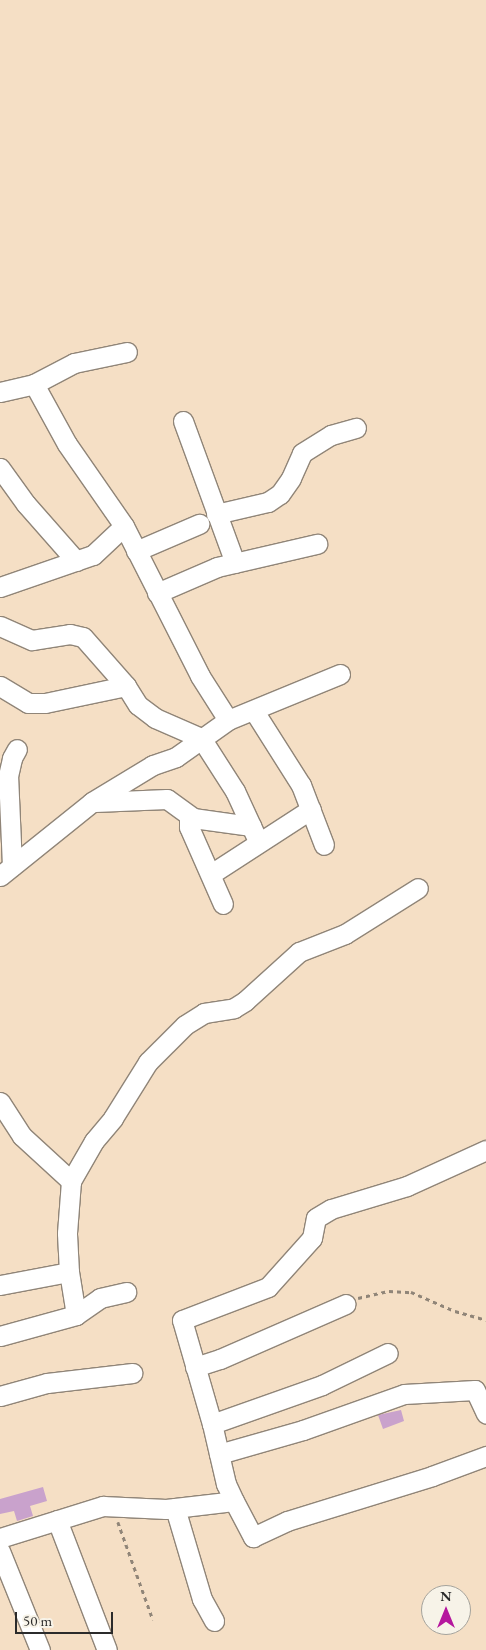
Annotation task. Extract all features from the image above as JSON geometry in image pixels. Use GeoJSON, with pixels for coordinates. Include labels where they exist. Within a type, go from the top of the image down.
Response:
{"type":"FeatureCollection","features":[{"type":"Feature","properties":{"kind":"street"},"geometry":{"type":"LineString","coordinates":[[0,392],[34,384],[74,363],[127,352]]}},
{"type":"Feature","properties":{"kind":"street"},"geometry":{"type":"LineString","coordinates":[[34,384],[67,444],[124,526],[200,676],[228,720]]}},
{"type":"Feature","properties":{"kind":"street"},"geometry":{"type":"LineString","coordinates":[[183,421],[216,514],[236,563]]}},
{"type":"Feature","properties":{"kind":"street"},"geometry":{"type":"LineString","coordinates":[[216,514],[268,502],[280,494],[292,478],[302,453],[331,435],[356,428]]}},
{"type":"Feature","properties":{"kind":"street"},"geometry":{"type":"LineString","coordinates":[[0,468],[26,504],[76,561]]}},
{"type":"Feature","properties":{"kind":"street"},"geometry":{"type":"LineString","coordinates":[[136,551],[199,524]]}},
{"type":"Feature","properties":{"kind":"street"},"geometry":{"type":"LineString","coordinates":[[0,587],[94,555],[124,526]]}},
{"type":"Feature","properties":{"kind":"street"},"geometry":{"type":"LineString","coordinates":[[157,593],[185,579],[236,563],[317,544]]}},
{"type":"Feature","properties":{"kind":"street"},"geometry":{"type":"LineString","coordinates":[[0,626],[32,640],[77,634],[95,648],[126,686],[138,705],[155,718],[201,738],[235,791],[255,834]]}},
{"type":"Feature","properties":{"kind":"street"},"geometry":{"type":"LineString","coordinates":[[6,871],[92,802],[153,765],[176,757],[228,720],[254,711],[340,674]]}},
{"type":"Feature","properties":{"kind":"street"},"geometry":{"type":"LineString","coordinates":[[0,686],[28,703],[45,703],[126,686]]}},
{"type":"Feature","properties":{"kind":"street"},"geometry":{"type":"LineString","coordinates":[[254,711],[301,785],[324,845]]}},
{"type":"Feature","properties":{"kind":"street"},"geometry":{"type":"LineString","coordinates":[[6,871],[8,776],[12,758],[17,749]]}},
{"type":"Feature","properties":{"kind":"street"},"geometry":{"type":"LineString","coordinates":[[92,802],[167,799],[189,816],[255,834]]}},
{"type":"Feature","properties":{"kind":"street"},"geometry":{"type":"LineString","coordinates":[[211,874],[255,834],[311,809]]}},
{"type":"Feature","properties":{"kind":"street"},"geometry":{"type":"LineString","coordinates":[[189,816],[189,827],[223,904]]}},
{"type":"Feature","properties":{"kind":"street"},"geometry":{"type":"LineString","coordinates":[[76,1315],[68,1272],[67,1233],[71,1181],[148,1062],[185,1025],[204,1013],[240,1005],[299,952],[345,934],[418,888]]}},
{"type":"Feature","properties":{"kind":"street"},"geometry":{"type":"LineString","coordinates":[[0,1102],[22,1136],[71,1181]]}},
{"type":"Feature","properties":{"kind":"street"},"geometry":{"type":"LineString","coordinates":[[486,1150],[407,1186],[380,1192],[316,1218],[312,1238],[268,1287],[182,1320],[212,1424],[226,1484],[253,1537],[287,1521],[432,1476],[486,1456]]}},
{"type":"Feature","properties":{"kind":"street"},"geometry":{"type":"LineString","coordinates":[[0,1285],[68,1272]]}},
{"type":"Feature","properties":{"kind":"street"},"geometry":{"type":"LineString","coordinates":[[1,1335],[76,1315],[100,1298],[126,1292]]}},
{"type":"Feature","properties":{"kind":"street"},"geometry":{"type":"LineString","coordinates":[[195,1367],[220,1359],[346,1304]]}},
{"type":"Feature","properties":{"kind":"street"},"geometry":{"type":"LineString","coordinates":[[212,1424],[322,1385],[388,1352]]}},
{"type":"Feature","properties":{"kind":"street"},"geometry":{"type":"LineString","coordinates":[[0,1396],[47,1384],[132,1373]]}},
{"type":"Feature","properties":{"kind":"street"},"geometry":{"type":"LineString","coordinates":[[218,1454],[303,1430],[404,1394],[475,1390],[486,1414]]}},
{"type":"Feature","properties":{"kind":"street"},"geometry":{"type":"LineString","coordinates":[[0,1538],[57,1520],[113,1506],[139,1510],[234,1502]]}},
{"type":"Feature","properties":{"kind":"street"},"geometry":{"type":"LineString","coordinates":[[175,1508],[202,1599],[214,1621]]}},
{"type":"Feature","properties":{"kind":"street"},"geometry":{"type":"LineString","coordinates":[[57,1520],[107,1650]]}},
{"type":"Feature","properties":{"kind":"street"},"geometry":{"type":"LineString","coordinates":[[0,1551],[40,1650]]}},
{"type":"Feature","properties":{"kind":"path"},"geometry":{"type":"LineString","coordinates":[[346,1304],[363,1296],[411,1292],[455,1311],[486,1320]]}},
{"type":"Feature","properties":{"kind":"path"},"geometry":{"type":"LineString","coordinates":[[113,1506],[153,1620]]}},
{"type":"Feature","properties":{"kind":"building"},"geometry":{"type":"Polygon","coordinates":[[[401,1410],[404,1421],[383,1429],[378,1415],[401,1410]]]}},
{"type":"Feature","properties":{"kind":"building"},"geometry":{"type":"Polygon","coordinates":[[[43,1487],[47,1501],[30,1506],[33,1516],[17,1521],[14,1511],[0,1514],[0,1499],[43,1487]]]}}]}
